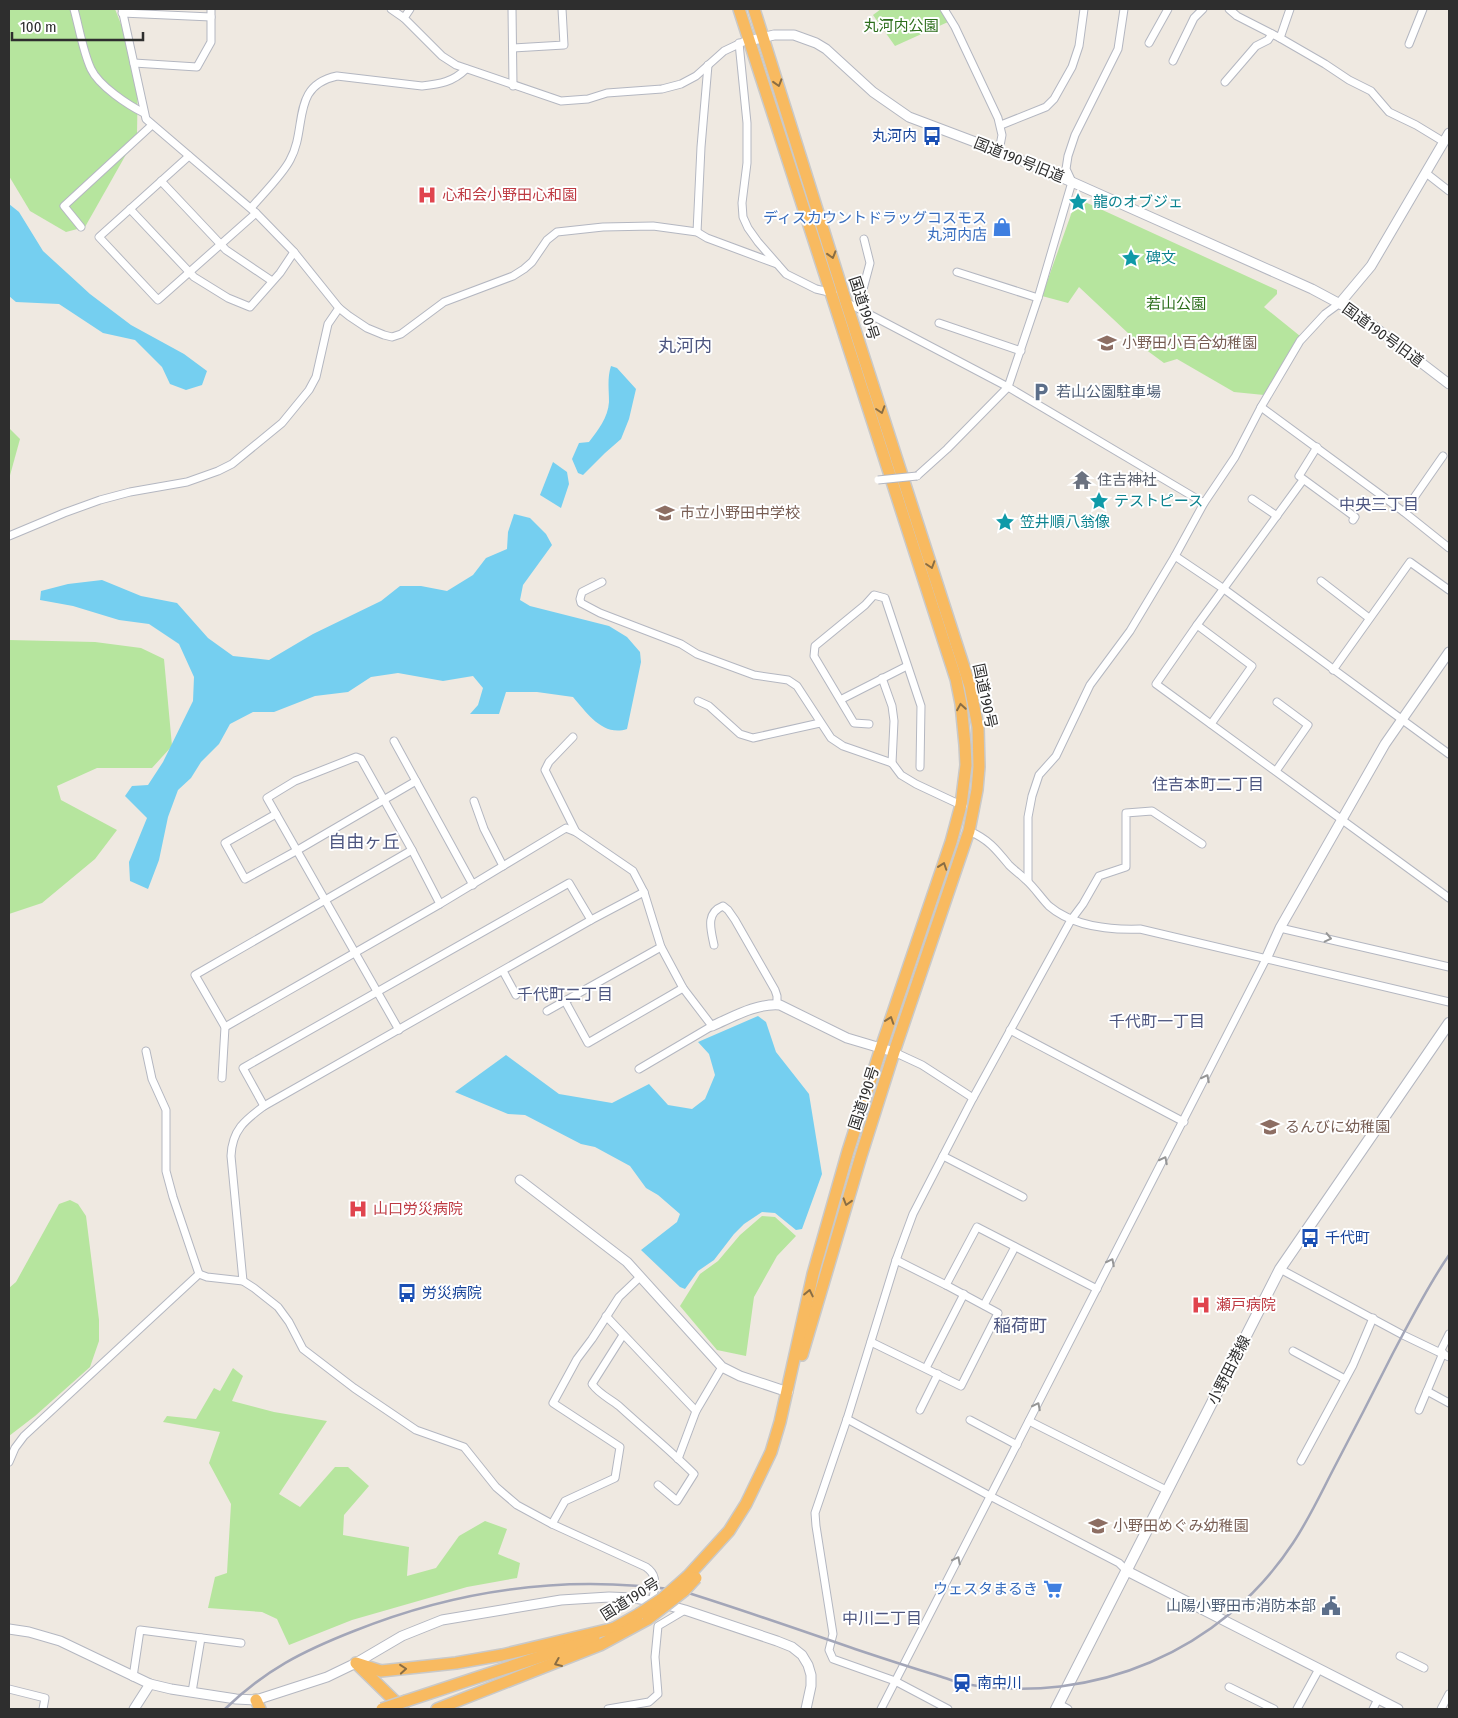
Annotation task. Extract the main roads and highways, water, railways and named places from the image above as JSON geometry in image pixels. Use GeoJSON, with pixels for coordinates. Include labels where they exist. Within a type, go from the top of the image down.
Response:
{"type":"FeatureCollection","features":[{"type":"Feature","properties":{"kind":"highway","name":"国道190号"},"geometry":{"type":"LineString","coordinates":[[382,1709],[405,1705],[582,1643],[644,1616],[663,1598],[692,1577],[729,1531],[746,1504],[771,1452],[788,1392],[790,1374],[813,1274],[848,1151],[951,842],[960,805],[966,765],[961,704],[956,679],[831,292],[744,42],[739,9]]}},
{"type":"Feature","properties":{"kind":"highway","name":"国道190号"},"geometry":{"type":"LineString","coordinates":[[754,9],[970,686],[978,727],[979,747],[977,790],[969,831],[894,1052],[858,1165],[796,1376],[788,1392]]}},
{"type":"Feature","properties":{"kind":"highway"},"geometry":{"type":"LineString","coordinates":[[436,1709],[600,1645],[644,1616]]}},
{"type":"Feature","properties":{"kind":"highway"},"geometry":{"type":"LineString","coordinates":[[405,1705],[356,1663],[381,1670],[456,1663],[615,1628]]}},
{"type":"Feature","properties":{"kind":"main road","name":"小野田港線"},"geometry":{"type":"LineString","coordinates":[[1061,1708],[1127,1571],[1280,1269],[1449,1023]]}},
{"type":"Feature","properties":{"kind":"water"},"geometry":{"type":"Polygon","coordinates":[[[9,204],[19,212],[43,251],[90,294],[131,325],[184,354],[207,371],[202,385],[186,390],[170,384],[162,367],[135,340],[103,333],[59,304],[16,302],[9,296],[9,204]]]}},
{"type":"Feature","properties":{"kind":"water"},"geometry":{"type":"Polygon","coordinates":[[[611,366],[617,368],[636,389],[629,419],[621,439],[583,475],[578,473],[572,459],[579,443],[589,442],[605,419],[609,402],[611,366]]]}},
{"type":"Feature","properties":{"kind":"water"},"geometry":{"type":"Polygon","coordinates":[[[553,462],[567,472],[569,484],[561,508],[540,495],[553,462]]]}},
{"type":"Feature","properties":{"kind":"water"},"geometry":{"type":"Polygon","coordinates":[[[514,514],[530,518],[546,534],[552,545],[523,585],[520,600],[530,606],[609,626],[627,637],[640,652],[641,662],[627,729],[618,731],[603,727],[573,697],[537,692],[506,692],[499,714],[470,714],[478,705],[483,688],[473,676],[443,681],[398,673],[371,677],[348,692],[315,696],[274,712],[253,712],[230,724],[219,744],[201,762],[191,778],[178,790],[168,817],[159,860],[148,889],[130,881],[129,862],[147,818],[125,796],[132,786],[148,785],[163,762],[193,701],[194,677],[179,644],[149,624],[119,620],[73,606],[40,600],[41,591],[68,584],[102,580],[141,596],[177,603],[208,638],[233,656],[269,660],[313,634],[381,601],[400,586],[421,586],[447,591],[473,575],[486,558],[507,549],[508,532],[514,514]]]}},
{"type":"Feature","properties":{"kind":"water"},"geometry":{"type":"Polygon","coordinates":[[[758,1016],[766,1022],[776,1052],[809,1094],[822,1174],[802,1229],[796,1230],[775,1213],[762,1212],[744,1224],[734,1234],[714,1260],[698,1271],[685,1289],[680,1287],[641,1250],[677,1222],[680,1214],[658,1195],[646,1188],[630,1166],[595,1147],[581,1144],[525,1115],[508,1114],[455,1092],[506,1055],[559,1094],[612,1103],[649,1084],[668,1105],[692,1109],[705,1099],[715,1075],[709,1054],[698,1042],[758,1016]]]}},
{"type":"Feature","properties":{"kind":"railway"},"geometry":{"type":"LineString","coordinates":[[225,1709],[270,1672],[301,1654],[394,1616],[434,1604],[475,1595],[515,1588],[556,1585],[598,1584],[682,1591],[965,1684],[1013,1689],[1060,1686],[1106,1678],[1150,1662],[1192,1641],[1230,1614],[1264,1581],[1293,1543],[1315,1506],[1412,1317],[1449,1255]]}},
{"type":"Feature","properties":{"kind":"place","name":"丸河内"},"geometry":{"type":"Point","coordinates":[932,136]}},
{"type":"Feature","properties":{"kind":"place","name":"心和会小野田心和園"},"geometry":{"type":"Point","coordinates":[427,195]}},
{"type":"Feature","properties":{"kind":"place","name":"龍のオブジェ"},"geometry":{"type":"Point","coordinates":[1078,202]}},
{"type":"Feature","properties":{"kind":"place","name":"ディスカウントドラッグコスモス 丸河内店"},"geometry":{"type":"Point","coordinates":[1002,227]}},
{"type":"Feature","properties":{"kind":"place","name":"碑文"},"geometry":{"type":"Point","coordinates":[1131,258]}},
{"type":"Feature","properties":{"kind":"place","name":"小野田小百合幼稚園"},"geometry":{"type":"Point","coordinates":[1107,343]}},
{"type":"Feature","properties":{"kind":"place","name":"若山公園駐車場"},"geometry":{"type":"Point","coordinates":[1041,392]}},
{"type":"Feature","properties":{"kind":"place","name":"住吉神社"},"geometry":{"type":"Point","coordinates":[1082,480]}},
{"type":"Feature","properties":{"kind":"place","name":"テストピース"},"geometry":{"type":"Point","coordinates":[1099,501]}},
{"type":"Feature","properties":{"kind":"place","name":"市立小野田中学校"},"geometry":{"type":"Point","coordinates":[665,513]}},
{"type":"Feature","properties":{"kind":"place","name":"笠井順八翁像"},"geometry":{"type":"Point","coordinates":[1005,522]}},
{"type":"Feature","properties":{"kind":"place","name":"るんびに幼稚園"},"geometry":{"type":"Point","coordinates":[1270,1127]}},
{"type":"Feature","properties":{"kind":"place","name":"山口労災病院"},"geometry":{"type":"Point","coordinates":[358,1209]}},
{"type":"Feature","properties":{"kind":"place","name":"千代町"},"geometry":{"type":"Point","coordinates":[1310,1238]}},
{"type":"Feature","properties":{"kind":"place","name":"労災病院"},"geometry":{"type":"Point","coordinates":[407,1293]}},
{"type":"Feature","properties":{"kind":"place","name":"瀬戸病院"},"geometry":{"type":"Point","coordinates":[1201,1305]}},
{"type":"Feature","properties":{"kind":"place","name":"小野田めぐみ幼稚園"},"geometry":{"type":"Point","coordinates":[1098,1526]}},
{"type":"Feature","properties":{"kind":"place","name":"ウェスタまるき"},"geometry":{"type":"Point","coordinates":[1053,1589]}},
{"type":"Feature","properties":{"kind":"place","name":"山陽小野田市消防本部"},"geometry":{"type":"Point","coordinates":[1331,1606]}},
{"type":"Feature","properties":{"kind":"place","name":"南中川"},"geometry":{"type":"Point","coordinates":[962,1683]}},
{"type":"Feature","properties":{"kind":"district","name":"丸河内"},"geometry":{"type":"Point","coordinates":[685,346]}},
{"type":"Feature","properties":{"kind":"district","name":"中央三丁目"},"geometry":{"type":"Point","coordinates":[1379,504]}},
{"type":"Feature","properties":{"kind":"district","name":"住吉本町二丁目"},"geometry":{"type":"Point","coordinates":[1208,784]}},
{"type":"Feature","properties":{"kind":"district","name":"自由ヶ丘"},"geometry":{"type":"Point","coordinates":[364,842]}},
{"type":"Feature","properties":{"kind":"district","name":"千代町二丁目"},"geometry":{"type":"Point","coordinates":[565,994]}},
{"type":"Feature","properties":{"kind":"district","name":"千代町一丁目"},"geometry":{"type":"Point","coordinates":[1157,1021]}},
{"type":"Feature","properties":{"kind":"district","name":"稲荷町"},"geometry":{"type":"Point","coordinates":[1020,1326]}},
{"type":"Feature","properties":{"kind":"district","name":"中川二丁目"},"geometry":{"type":"Point","coordinates":[882,1618]}},
{"type":"Feature","properties":{"kind":"park label","name":"丸河内公園"},"geometry":{"type":"Point","coordinates":[901,26]}},
{"type":"Feature","properties":{"kind":"park label","name":"若山公園"},"geometry":{"type":"Point","coordinates":[1176,304]}}]}
